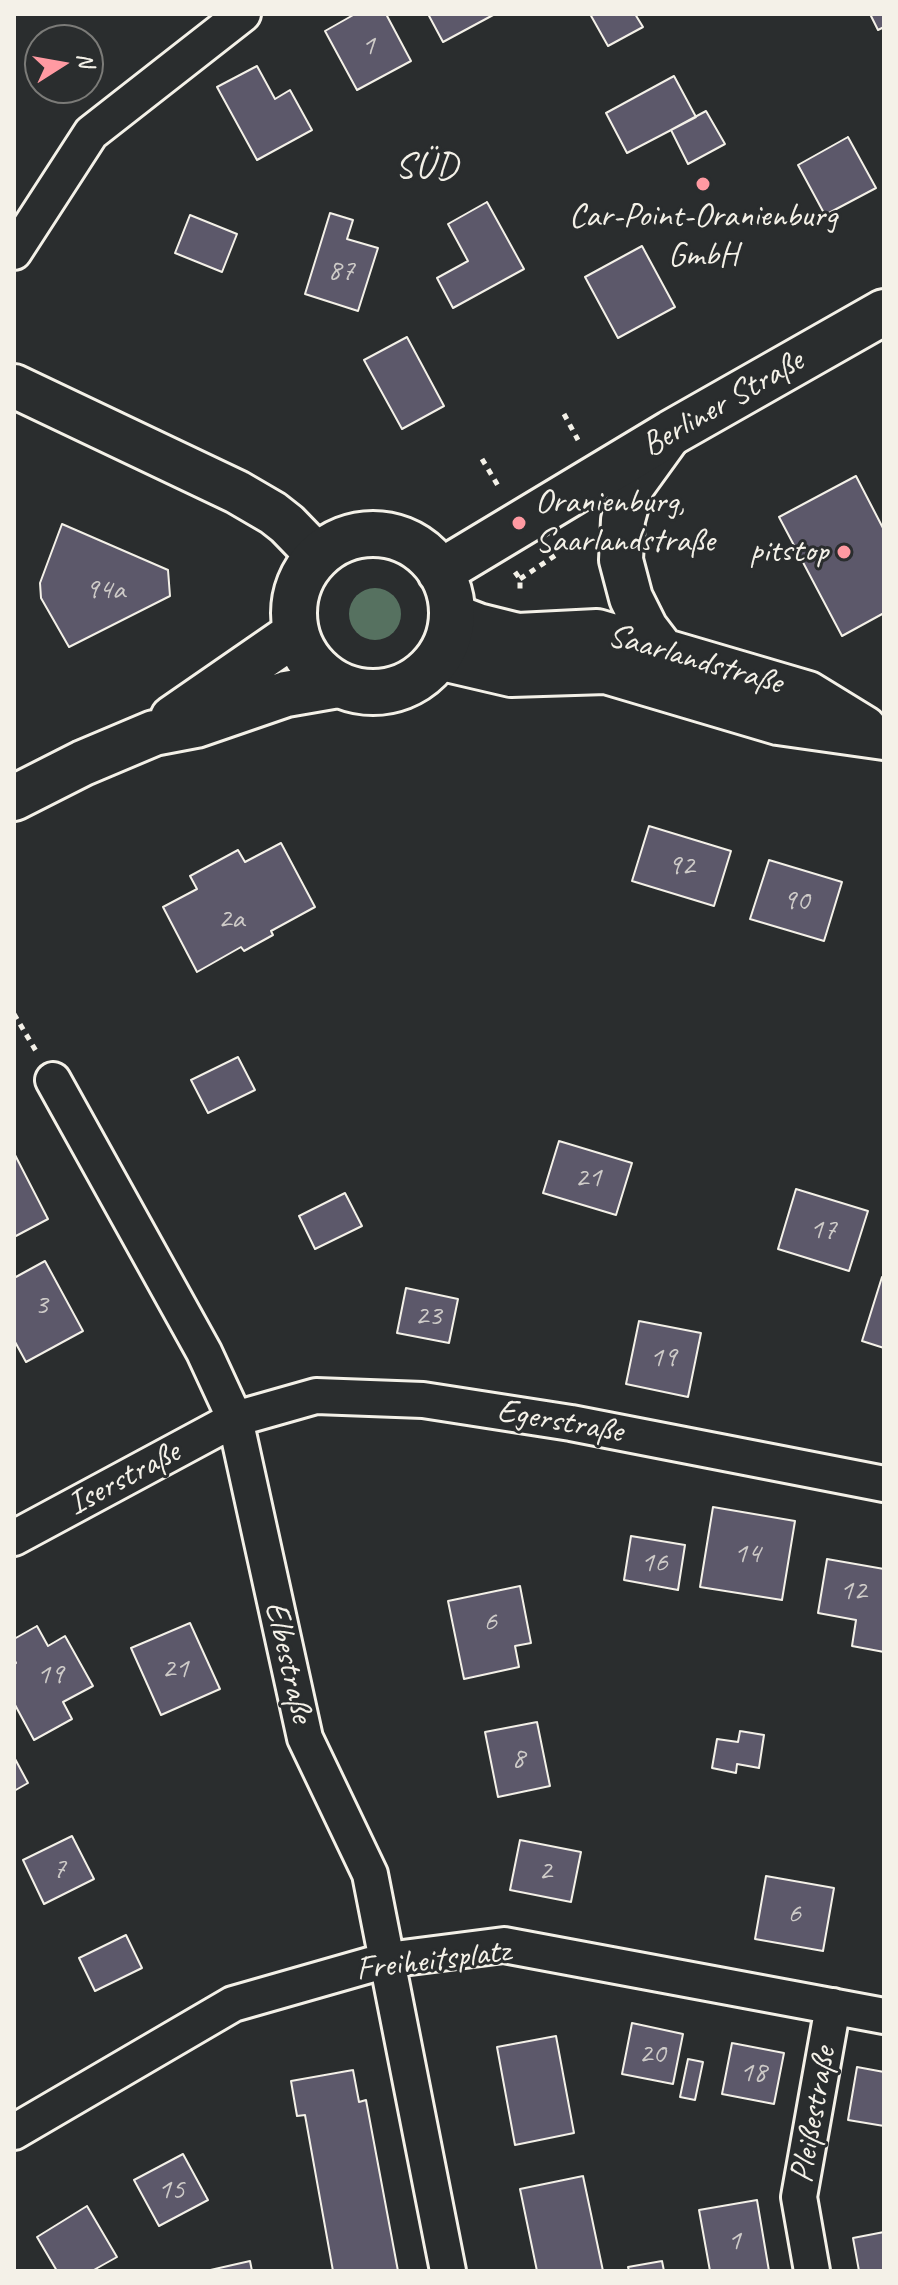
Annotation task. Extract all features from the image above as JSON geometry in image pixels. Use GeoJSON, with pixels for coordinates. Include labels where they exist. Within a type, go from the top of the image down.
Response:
{"type":"FeatureCollection","features":[{"type":"Feature","properties":{"kind":"main road","name":"Berliner Straße"},"geometry":{"type":"LineString","coordinates":[[440,572],[671,433],[884,312]]}},
{"type":"Feature","properties":{"kind":"main road"},"geometry":{"type":"LineString","coordinates":[[360,535],[383,535],[406,541],[426,554],[440,572],[450,593],[452,615],[448,637],[438,658],[423,675],[404,687],[382,692],[360,692],[338,685],[319,672],[305,654],[296,633],[294,612],[297,591],[305,572],[318,556],[337,543],[360,535]]}},
{"type":"Feature","properties":{"kind":"main road"},"geometry":{"type":"LineString","coordinates":[[154,733],[296,633]]}},
{"type":"Feature","properties":{"kind":"main road"},"geometry":{"type":"LineString","coordinates":[[14,798],[83,763],[154,733],[196,725],[286,694],[338,685]]}},
{"type":"Feature","properties":{"kind":"street"},"geometry":{"type":"LineString","coordinates":[[14,252],[91,133],[243,14]]}},
{"type":"Feature","properties":{"kind":"street"},"geometry":{"type":"LineString","coordinates":[[14,386],[237,492],[287,524],[318,556]]}},
{"type":"Feature","properties":{"kind":"street"},"geometry":{"type":"LineString","coordinates":[[662,649],[646,628],[631,598],[621,560],[623,520],[632,487],[671,433]]}},
{"type":"Feature","properties":{"kind":"street","name":"Saarlandstraße"},"geometry":{"type":"LineString","coordinates":[[452,615],[518,635],[597,631],[662,649],[808,693],[882,738]]}},
{"type":"Feature","properties":{"kind":"street","name":"Saarlandstraße"},"geometry":{"type":"LineString","coordinates":[[438,658],[511,675],[606,672],[778,723],[882,738]]}},
{"type":"Feature","properties":{"kind":"street","name":"Elbestraße"},"geometry":{"type":"LineString","coordinates":[[53,1080],[204,1352],[235,1419],[305,1738],[370,1874],[448,2271]]}},
{"type":"Feature","properties":{"kind":"street","name":"Egerstraße"},"geometry":{"type":"LineString","coordinates":[[235,1419],[316,1396],[423,1400],[571,1423],[884,1484]]}},
{"type":"Feature","properties":{"kind":"street","name":"Iserstraße"},"geometry":{"type":"LineString","coordinates":[[14,1538],[235,1419]]}},
{"type":"Feature","properties":{"kind":"street","name":"Freiheitsplatz"},"geometry":{"type":"LineString","coordinates":[[14,2132],[233,2004],[387,1960],[504,1945],[884,2016]]}},
{"type":"Feature","properties":{"kind":"street","name":"Pleißestraße"},"geometry":{"type":"LineString","coordinates":[[812,2271],[799,2197],[833,2006]]}},
{"type":"Feature","properties":{"kind":"path"},"geometry":{"type":"LineString","coordinates":[[564,414],[583,448]]}},
{"type":"Feature","properties":{"kind":"path"},"geometry":{"type":"LineString","coordinates":[[482,459],[502,493]]}},
{"type":"Feature","properties":{"kind":"green space"},"geometry":{"type":"Polygon","coordinates":[[[375,588],[393,596],[401,614],[393,632],[375,640],[357,632],[349,614],[357,596],[375,588]]]}},
{"type":"Feature","properties":{"kind":"building"},"geometry":{"type":"Polygon","coordinates":[[[355,14],[386,14],[411,61],[357,90],[325,31],[355,14]]]}},
{"type":"Feature","properties":{"kind":"building"},"geometry":{"type":"Polygon","coordinates":[[[428,14],[495,14],[443,42],[428,14]]]}},
{"type":"Feature","properties":{"kind":"building"},"geometry":{"type":"Polygon","coordinates":[[[590,14],[635,14],[643,27],[608,46],[590,14]]]}},
{"type":"Feature","properties":{"kind":"building"},"geometry":{"type":"Polygon","coordinates":[[[870,14],[884,14],[884,27],[878,30],[870,14]]]}},
{"type":"Feature","properties":{"kind":"building"},"geometry":{"type":"Polygon","coordinates":[[[257,66],[275,99],[290,90],[312,130],[257,160],[217,87],[257,66]]]}},
{"type":"Feature","properties":{"kind":"building"},"geometry":{"type":"Polygon","coordinates":[[[674,76],[696,117],[627,153],[606,113],[674,76]]]}},
{"type":"Feature","properties":{"kind":"building"},"geometry":{"type":"Polygon","coordinates":[[[706,111],[725,144],[688,164],[671,130],[706,111]]]}},
{"type":"Feature","properties":{"kind":"building"},"geometry":{"type":"Polygon","coordinates":[[[848,137],[876,188],[825,215],[798,165],[848,137]]]}},
{"type":"Feature","properties":{"kind":"building"},"geometry":{"type":"Polygon","coordinates":[[[487,202],[524,269],[453,308],[437,278],[468,261],[448,224],[487,202]]]}},
{"type":"Feature","properties":{"kind":"building"},"geometry":{"type":"Polygon","coordinates":[[[330,213],[353,220],[347,239],[378,248],[358,311],[305,294],[330,213]]]}},
{"type":"Feature","properties":{"kind":"building"},"geometry":{"type":"Polygon","coordinates":[[[190,215],[237,234],[222,272],[175,253],[190,215]]]}},
{"type":"Feature","properties":{"kind":"building"},"geometry":{"type":"Polygon","coordinates":[[[642,246],[675,307],[618,338],[585,277],[642,246]]]}},
{"type":"Feature","properties":{"kind":"building"},"geometry":{"type":"Polygon","coordinates":[[[407,337],[444,406],[402,429],[364,360],[407,337]]]}},
{"type":"Feature","properties":{"kind":"building"},"geometry":{"type":"Polygon","coordinates":[[[856,476],[884,530],[884,613],[842,636],[779,517],[856,476]]]}},
{"type":"Feature","properties":{"kind":"building"},"geometry":{"type":"Polygon","coordinates":[[[62,524],[168,570],[170,596],[69,647],[41,598],[40,583],[62,524]]]}},
{"type":"Feature","properties":{"kind":"building"},"geometry":{"type":"Polygon","coordinates":[[[649,826],[731,851],[714,906],[632,881],[649,826]]]}},
{"type":"Feature","properties":{"kind":"building"},"geometry":{"type":"Polygon","coordinates":[[[281,843],[315,907],[271,931],[273,935],[244,951],[241,947],[197,972],[163,907],[197,889],[190,876],[238,850],[245,862],[281,843]]]}},
{"type":"Feature","properties":{"kind":"building"},"geometry":{"type":"Polygon","coordinates":[[[769,860],[842,882],[824,941],[750,919],[769,860]]]}},
{"type":"Feature","properties":{"kind":"building"},"geometry":{"type":"Polygon","coordinates":[[[238,1057],[255,1090],[208,1113],[191,1080],[238,1057]]]}},
{"type":"Feature","properties":{"kind":"building"},"geometry":{"type":"Polygon","coordinates":[[[559,1141],[632,1163],[616,1215],[543,1193],[559,1141]]]}},
{"type":"Feature","properties":{"kind":"building"},"geometry":{"type":"Polygon","coordinates":[[[14,1153],[48,1219],[14,1237],[14,1153]]]}},
{"type":"Feature","properties":{"kind":"building"},"geometry":{"type":"Polygon","coordinates":[[[796,1189],[868,1211],[849,1271],[778,1249],[796,1189]]]}},
{"type":"Feature","properties":{"kind":"building"},"geometry":{"type":"Polygon","coordinates":[[[345,1193],[362,1226],[315,1249],[299,1216],[345,1193]]]}},
{"type":"Feature","properties":{"kind":"building"},"geometry":{"type":"Polygon","coordinates":[[[45,1261],[83,1331],[26,1362],[14,1340],[14,1278],[45,1261]]]}},
{"type":"Feature","properties":{"kind":"building"},"geometry":{"type":"Polygon","coordinates":[[[884,1278],[884,1348],[862,1341],[884,1278]]]}},
{"type":"Feature","properties":{"kind":"building"},"geometry":{"type":"Polygon","coordinates":[[[406,1288],[458,1299],[449,1343],[397,1333],[406,1288]]]}},
{"type":"Feature","properties":{"kind":"building"},"geometry":{"type":"Polygon","coordinates":[[[639,1321],[701,1333],[688,1397],[626,1384],[639,1321]]]}},
{"type":"Feature","properties":{"kind":"building"},"geometry":{"type":"Polygon","coordinates":[[[713,1507],[795,1521],[782,1600],[700,1587],[713,1507]]]}},
{"type":"Feature","properties":{"kind":"building"},"geometry":{"type":"Polygon","coordinates":[[[631,1536],[685,1545],[678,1590],[624,1580],[631,1536]]]}},
{"type":"Feature","properties":{"kind":"building"},"geometry":{"type":"Polygon","coordinates":[[[827,1559],[884,1569],[884,1652],[852,1646],[856,1620],[818,1613],[827,1559]]]}},
{"type":"Feature","properties":{"kind":"building"},"geometry":{"type":"Polygon","coordinates":[[[520,1586],[531,1643],[515,1646],[519,1667],[464,1679],[448,1601],[520,1586]]]}},
{"type":"Feature","properties":{"kind":"building"},"geometry":{"type":"Polygon","coordinates":[[[190,1623],[220,1689],[161,1715],[131,1648],[190,1623]]]}},
{"type":"Feature","properties":{"kind":"building"},"geometry":{"type":"Polygon","coordinates":[[[37,1626],[48,1646],[65,1636],[93,1686],[63,1702],[72,1719],[34,1740],[14,1703],[14,1639],[37,1626]]]}},
{"type":"Feature","properties":{"kind":"building"},"geometry":{"type":"Polygon","coordinates":[[[537,1722],[550,1786],[498,1797],[485,1732],[537,1722]]]}},
{"type":"Feature","properties":{"kind":"building"},"geometry":{"type":"Polygon","coordinates":[[[740,1731],[764,1735],[759,1768],[737,1764],[736,1773],[712,1768],[717,1739],[738,1742],[740,1731]]]}},
{"type":"Feature","properties":{"kind":"building"},"geometry":{"type":"Polygon","coordinates":[[[14,1757],[28,1783],[14,1791],[14,1757]]]}},
{"type":"Feature","properties":{"kind":"building"},"geometry":{"type":"Polygon","coordinates":[[[72,1836],[94,1879],[44,1904],[23,1860],[72,1836]]]}},
{"type":"Feature","properties":{"kind":"building"},"geometry":{"type":"Polygon","coordinates":[[[520,1840],[581,1852],[571,1902],[510,1890],[520,1840]]]}},
{"type":"Feature","properties":{"kind":"building"},"geometry":{"type":"Polygon","coordinates":[[[766,1876],[834,1888],[823,1951],[755,1939],[766,1876]]]}},
{"type":"Feature","properties":{"kind":"building"},"geometry":{"type":"Polygon","coordinates":[[[126,1935],[142,1968],[95,1991],[79,1958],[126,1935]]]}},
{"type":"Feature","properties":{"kind":"building"},"geometry":{"type":"Polygon","coordinates":[[[632,2023],[683,2034],[673,2084],[622,2074],[632,2023]]]}},
{"type":"Feature","properties":{"kind":"building"},"geometry":{"type":"Polygon","coordinates":[[[556,2036],[574,2133],[515,2145],[497,2047],[556,2036]]]}},
{"type":"Feature","properties":{"kind":"building"},"geometry":{"type":"Polygon","coordinates":[[[732,2043],[784,2053],[774,2104],[722,2094],[732,2043]]]}},
{"type":"Feature","properties":{"kind":"building"},"geometry":{"type":"Polygon","coordinates":[[[688,2059],[703,2062],[695,2100],[680,2097],[688,2059]]]}},
{"type":"Feature","properties":{"kind":"building"},"geometry":{"type":"Polygon","coordinates":[[[857,2067],[884,2072],[884,2126],[848,2120],[857,2067]]]}},
{"type":"Feature","properties":{"kind":"building"},"geometry":{"type":"Polygon","coordinates":[[[353,2070],[359,2102],[366,2100],[398,2271],[333,2271],[305,2115],[297,2116],[291,2081],[353,2070]]]}},
{"type":"Feature","properties":{"kind":"building"},"geometry":{"type":"Polygon","coordinates":[[[183,2154],[208,2200],[159,2226],[134,2180],[183,2154]]]}},
{"type":"Feature","properties":{"kind":"building"},"geometry":{"type":"Polygon","coordinates":[[[583,2176],[603,2271],[537,2271],[520,2189],[583,2176]]]}},
{"type":"Feature","properties":{"kind":"building"},"geometry":{"type":"Polygon","coordinates":[[[757,2200],[769,2271],[710,2271],[699,2210],[757,2200]]]}},
{"type":"Feature","properties":{"kind":"building"},"geometry":{"type":"Polygon","coordinates":[[[87,2206],[117,2257],[92,2271],[57,2271],[37,2237],[87,2206]]]}},
{"type":"Feature","properties":{"kind":"building"},"geometry":{"type":"Polygon","coordinates":[[[884,2232],[884,2271],[859,2271],[853,2238],[884,2232]]]}},
{"type":"Feature","properties":{"kind":"building"},"geometry":{"type":"Polygon","coordinates":[[[250,2261],[252,2271],[206,2271],[250,2261]]]}},
{"type":"Feature","properties":{"kind":"building"},"geometry":{"type":"Polygon","coordinates":[[[662,2261],[664,2271],[629,2271],[628,2267],[662,2261]]]}},
{"type":"Feature","properties":{"kind":"place","name":"Car-Point-Oranienburg GmbH"},"geometry":{"type":"Point","coordinates":[703,184]}},
{"type":"Feature","properties":{"kind":"place","name":"Oranienburg, Saarlandstraße"},"geometry":{"type":"Point","coordinates":[519,523]}},
{"type":"Feature","properties":{"kind":"place","name":"pitstop"},"geometry":{"type":"Point","coordinates":[844,552]}},
{"type":"Feature","properties":{"kind":"district","name":"SÜD"},"geometry":{"type":"Point","coordinates":[427,167]}}]}
